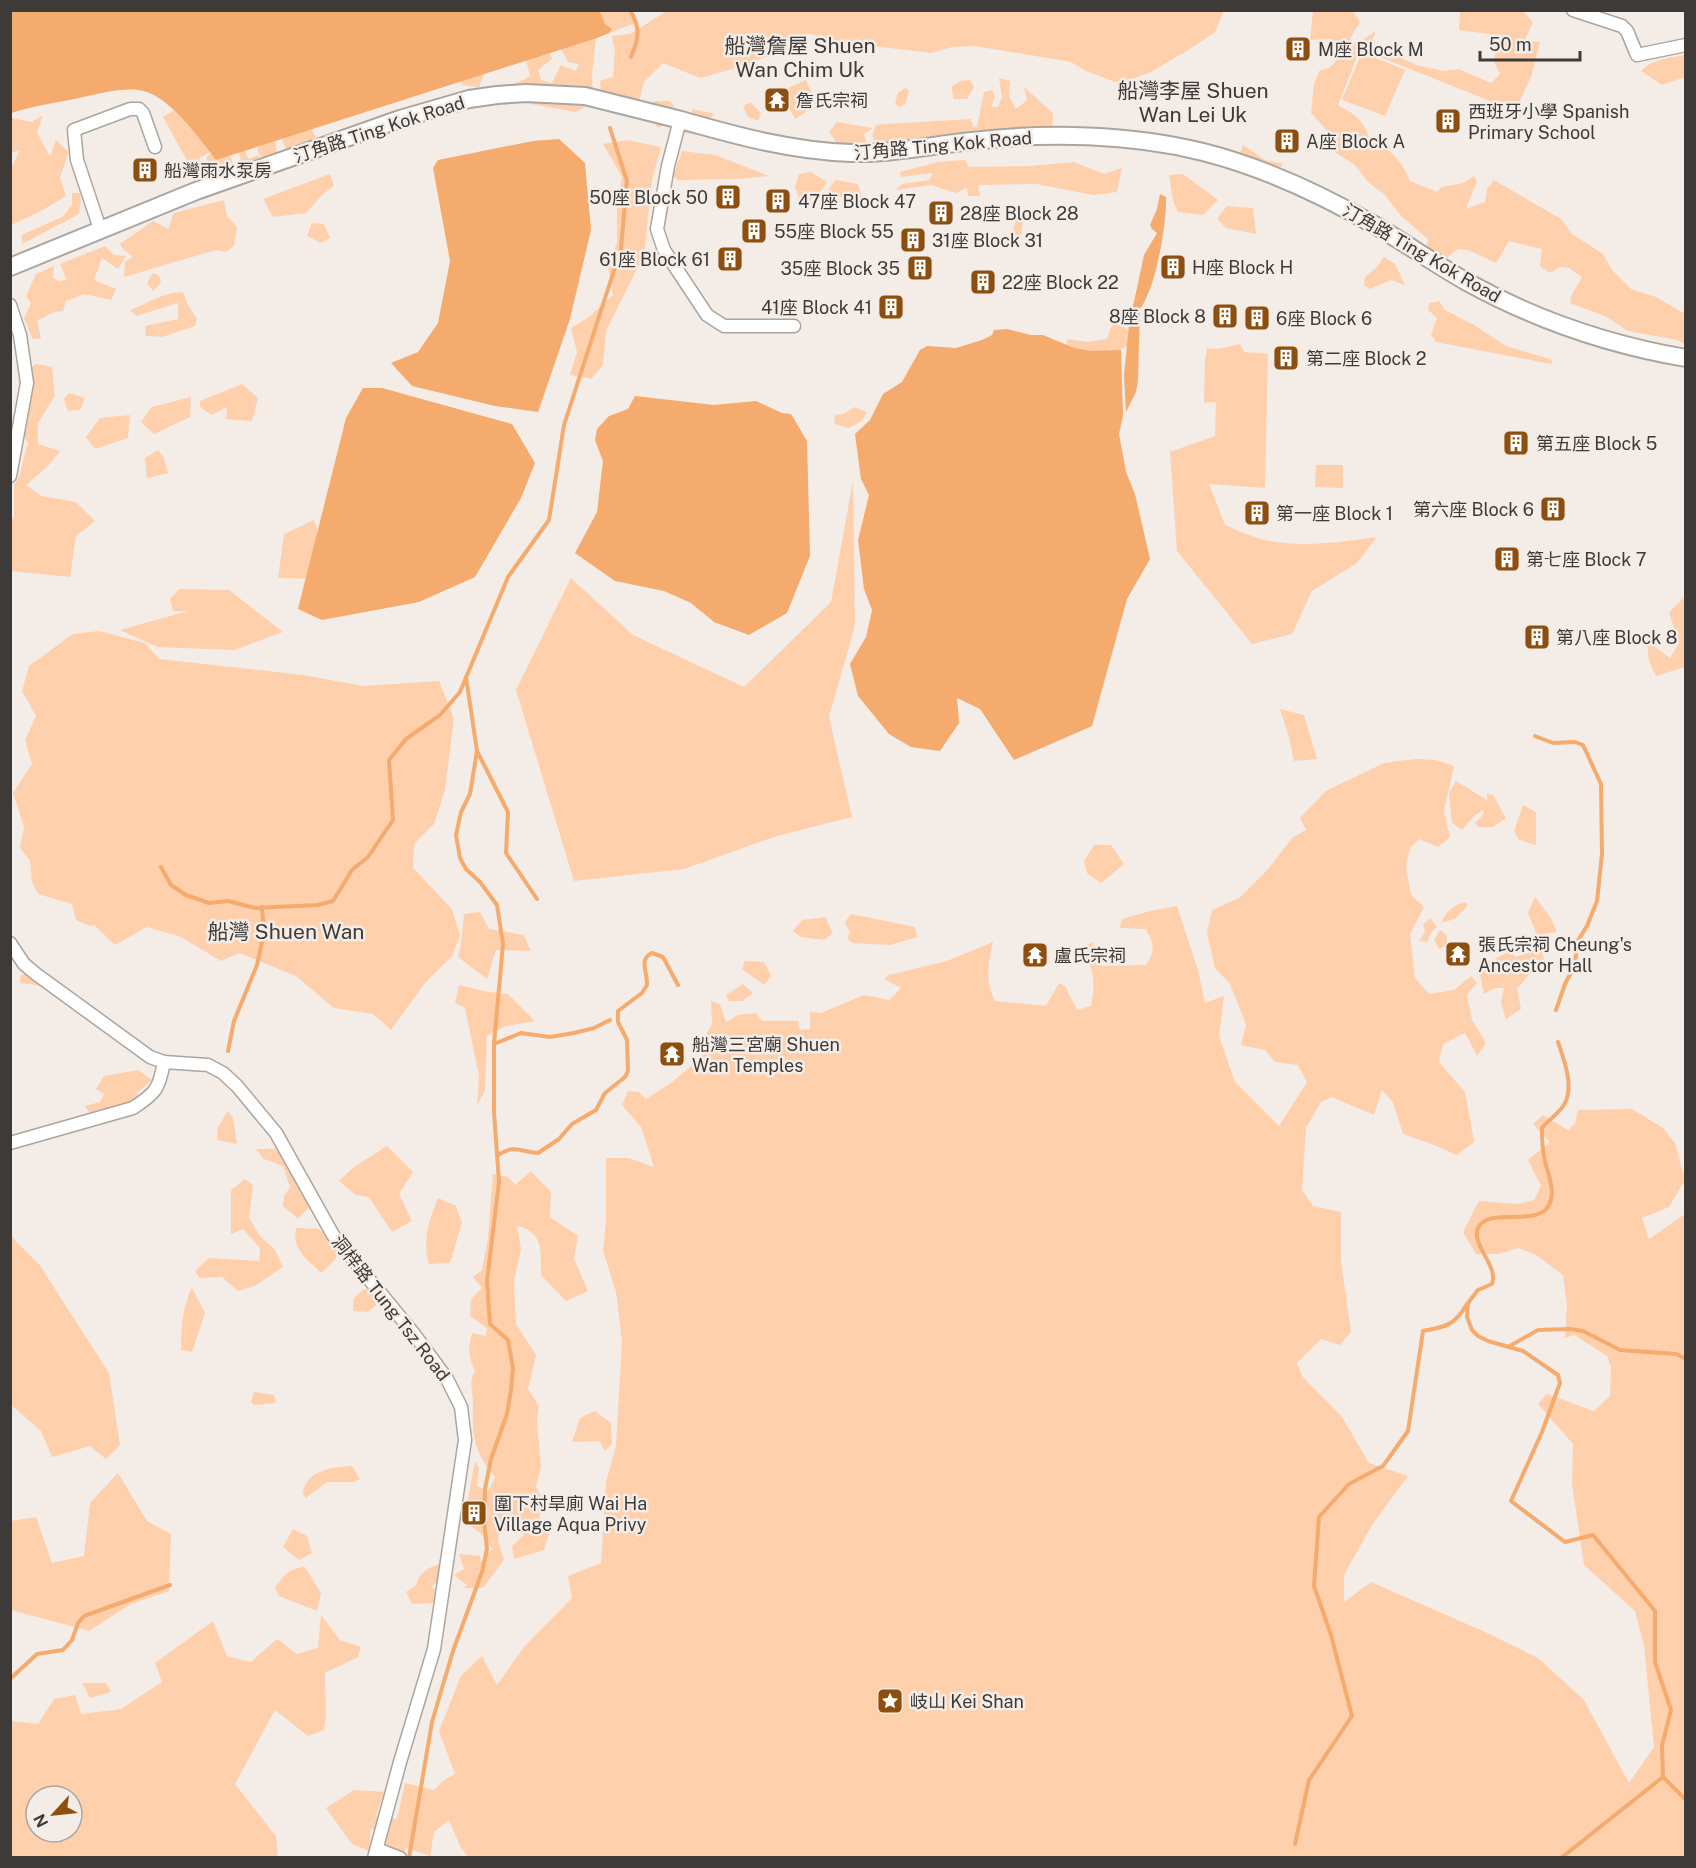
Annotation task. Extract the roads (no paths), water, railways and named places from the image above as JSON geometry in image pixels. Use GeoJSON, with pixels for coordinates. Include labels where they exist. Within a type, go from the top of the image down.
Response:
{"type":"FeatureCollection","features":[{"type":"Feature","properties":{"kind":"main road","name":"汀角路 Ting Kok Road"},"geometry":{"type":"LineString","coordinates":[[10,267],[196,191],[377,127],[468,99],[526,93],[585,96],[780,146],[849,153],[878,153],[1002,138],[1048,137],[1163,143],[1204,152],[1250,165],[1291,181],[1378,228],[1466,282],[1534,315],[1598,339],[1686,358]]}},
{"type":"Feature","properties":{"kind":"street"},"geometry":{"type":"LineString","coordinates":[[1573,10],[1622,26],[1627,31],[1637,55],[1686,45]]}},
{"type":"Feature","properties":{"kind":"street"},"geometry":{"type":"LineString","coordinates":[[100,229],[77,160],[74,130],[130,109],[139,109],[143,113],[155,147]]}},
{"type":"Feature","properties":{"kind":"street"},"geometry":{"type":"LineString","coordinates":[[680,120],[659,212],[657,230],[661,245],[707,315],[715,321],[724,326],[794,326]]}},
{"type":"Feature","properties":{"kind":"street"},"geometry":{"type":"LineString","coordinates":[[10,305],[20,335],[27,383],[10,476]]}},
{"type":"Feature","properties":{"kind":"street","name":"洞梓路 Tung Tsz Road"},"geometry":{"type":"LineString","coordinates":[[10,943],[14,958],[150,1057],[164,1062],[208,1065],[224,1073],[237,1086],[276,1134],[333,1235],[414,1334],[447,1379],[461,1407],[465,1440],[434,1649],[400,1762],[376,1853]]}},
{"type":"Feature","properties":{"kind":"street"},"geometry":{"type":"LineString","coordinates":[[10,1143],[133,1108],[144,1101],[160,1085],[164,1062]]}},
{"type":"Feature","properties":{"kind":"street"},"geometry":{"type":"LineString","coordinates":[[376,1853],[400,1857]]}},
{"type":"Feature","properties":{"kind":"waterway"},"geometry":{"type":"LineString","coordinates":[[630,10],[638,34],[631,57]]}},
{"type":"Feature","properties":{"kind":"waterway"},"geometry":{"type":"LineString","coordinates":[[161,867],[171,885],[186,895],[209,903],[228,901],[255,908],[318,905],[333,901],[352,870],[368,857],[393,820],[389,760],[406,739],[440,715],[460,692],[508,577],[549,520],[564,425],[621,249],[627,181],[610,128]]}},
{"type":"Feature","properties":{"kind":"waterway"},"geometry":{"type":"LineString","coordinates":[[466,677],[477,751],[508,812],[506,853],[537,899]]}},
{"type":"Feature","properties":{"kind":"waterway"},"geometry":{"type":"LineString","coordinates":[[1535,736],[1553,743],[1575,742],[1583,745],[1601,784],[1602,854],[1597,901],[1587,926],[1577,942],[1575,965],[1565,984],[1556,1010]]}},
{"type":"Feature","properties":{"kind":"waterway"},"geometry":{"type":"LineString","coordinates":[[409,1858],[432,1722],[453,1651],[482,1572],[487,1549],[484,1520],[485,1489],[491,1459],[507,1414],[513,1368],[508,1340],[490,1324],[487,1281],[499,1182],[494,1112],[494,1044],[503,944],[497,905],[480,882],[466,869],[460,858],[456,835],[461,812],[470,794],[477,751]]}},
{"type":"Feature","properties":{"kind":"waterway"},"geometry":{"type":"LineString","coordinates":[[228,1051],[234,1021],[257,965],[264,933],[262,907]]}},
{"type":"Feature","properties":{"kind":"waterway"},"geometry":{"type":"LineString","coordinates":[[498,1155],[513,1149],[538,1153],[559,1139],[572,1124],[596,1110],[605,1093],[625,1077],[628,1071],[627,1040],[618,1022],[618,1011],[642,993],[647,985],[645,959],[648,956],[652,953],[663,957],[678,985]]}},
{"type":"Feature","properties":{"kind":"waterway"},"geometry":{"type":"LineString","coordinates":[[494,1044],[521,1033],[550,1037],[574,1033],[594,1028],[610,1020]]}},
{"type":"Feature","properties":{"kind":"waterway"},"geometry":{"type":"LineString","coordinates":[[1558,1042],[1569,1088],[1563,1106],[1542,1128],[1543,1152],[1551,1187],[1551,1199],[1543,1212],[1524,1217],[1492,1218],[1483,1222],[1478,1228],[1478,1241],[1493,1277],[1492,1284],[1478,1290],[1468,1303],[1467,1317],[1472,1330],[1478,1336],[1523,1351],[1558,1375],[1560,1383],[1542,1432],[1511,1501],[1565,1542],[1593,1535],[1655,1611],[1655,1662],[1671,1710],[1662,1746],[1663,1777],[1686,1800]]}},
{"type":"Feature","properties":{"kind":"waterway"},"geometry":{"type":"LineString","coordinates":[[1295,1844],[1309,1780],[1352,1716],[1331,1635],[1314,1586],[1319,1517],[1349,1484],[1383,1466],[1408,1431],[1423,1331],[1454,1321],[1467,1304]]}},
{"type":"Feature","properties":{"kind":"waterway"},"geometry":{"type":"LineString","coordinates":[[1508,1347],[1538,1330],[1570,1329],[1583,1331],[1620,1350],[1676,1354],[1686,1359]]}},
{"type":"Feature","properties":{"kind":"waterway"},"geometry":{"type":"LineString","coordinates":[[10,1679],[37,1654],[63,1650],[72,1640],[78,1623],[84,1616],[170,1585]]}},
{"type":"Feature","properties":{"kind":"waterway"},"geometry":{"type":"LineString","coordinates":[[1561,1858],[1663,1777]]}},
{"type":"Feature","properties":{"kind":"place","name":"M座 Block M"},"geometry":{"type":"Point","coordinates":[1298,49]}},
{"type":"Feature","properties":{"kind":"place","name":"詹氏宗祠"},"geometry":{"type":"Point","coordinates":[777,100]}},
{"type":"Feature","properties":{"kind":"place","name":"西班牙小學 Spanish Primary School"},"geometry":{"type":"Point","coordinates":[1448,121]}},
{"type":"Feature","properties":{"kind":"place","name":"A座 Block A"},"geometry":{"type":"Point","coordinates":[1287,141]}},
{"type":"Feature","properties":{"kind":"place","name":"船灣雨水泵房"},"geometry":{"type":"Point","coordinates":[145,170]}},
{"type":"Feature","properties":{"kind":"place","name":"50座 Block 50"},"geometry":{"type":"Point","coordinates":[728,197]}},
{"type":"Feature","properties":{"kind":"place","name":"47座 Block 47"},"geometry":{"type":"Point","coordinates":[778,201]}},
{"type":"Feature","properties":{"kind":"place","name":"28座 Block 28"},"geometry":{"type":"Point","coordinates":[941,213]}},
{"type":"Feature","properties":{"kind":"place","name":"55座 Block 55"},"geometry":{"type":"Point","coordinates":[754,231]}},
{"type":"Feature","properties":{"kind":"place","name":"31座 Block 31"},"geometry":{"type":"Point","coordinates":[913,240]}},
{"type":"Feature","properties":{"kind":"place","name":"61座 Block 61"},"geometry":{"type":"Point","coordinates":[730,259]}},
{"type":"Feature","properties":{"kind":"place","name":"H座 Block H"},"geometry":{"type":"Point","coordinates":[1173,267]}},
{"type":"Feature","properties":{"kind":"place","name":"35座 Block 35"},"geometry":{"type":"Point","coordinates":[920,268]}},
{"type":"Feature","properties":{"kind":"place","name":"22座 Block 22"},"geometry":{"type":"Point","coordinates":[983,282]}},
{"type":"Feature","properties":{"kind":"place","name":"41座 Block 41"},"geometry":{"type":"Point","coordinates":[891,307]}},
{"type":"Feature","properties":{"kind":"place","name":"8座 Block 8"},"geometry":{"type":"Point","coordinates":[1225,316]}},
{"type":"Feature","properties":{"kind":"place","name":"6座 Block 6"},"geometry":{"type":"Point","coordinates":[1257,318]}},
{"type":"Feature","properties":{"kind":"place","name":"第二座 Block 2"},"geometry":{"type":"Point","coordinates":[1286,358]}},
{"type":"Feature","properties":{"kind":"place","name":"第五座 Block 5"},"geometry":{"type":"Point","coordinates":[1516,443]}},
{"type":"Feature","properties":{"kind":"place","name":"第六座 Block 6"},"geometry":{"type":"Point","coordinates":[1553,509]}},
{"type":"Feature","properties":{"kind":"place","name":"第一座 Block 1"},"geometry":{"type":"Point","coordinates":[1257,513]}},
{"type":"Feature","properties":{"kind":"place","name":"第七座 Block 7"},"geometry":{"type":"Point","coordinates":[1507,559]}},
{"type":"Feature","properties":{"kind":"place","name":"第八座 Block 8"},"geometry":{"type":"Point","coordinates":[1537,637]}},
{"type":"Feature","properties":{"kind":"place","name":"張氏宗祠 Cheung's Ancestor Hall"},"geometry":{"type":"Point","coordinates":[1458,954]}},
{"type":"Feature","properties":{"kind":"place","name":"盧氏宗祠"},"geometry":{"type":"Point","coordinates":[1035,955]}},
{"type":"Feature","properties":{"kind":"place","name":"船灣三宮廟 Shuen Wan Temples"},"geometry":{"type":"Point","coordinates":[672,1054]}},
{"type":"Feature","properties":{"kind":"place","name":"圍下村旱廁 Wai Ha Village Aqua Privy"},"geometry":{"type":"Point","coordinates":[474,1513]}},
{"type":"Feature","properties":{"kind":"place","name":"岐山 Kei Shan"},"geometry":{"type":"Point","coordinates":[890,1701]}},
{"type":"Feature","properties":{"kind":"district","name":"船灣詹屋 Shuen Wan Chim Uk"},"geometry":{"type":"Point","coordinates":[800,57]}},
{"type":"Feature","properties":{"kind":"district","name":"船灣李屋 Shuen Wan Lei Uk"},"geometry":{"type":"Point","coordinates":[1193,102]}},
{"type":"Feature","properties":{"kind":"district","name":"船灣 Shuen Wan"},"geometry":{"type":"Point","coordinates":[286,931]}}]}
